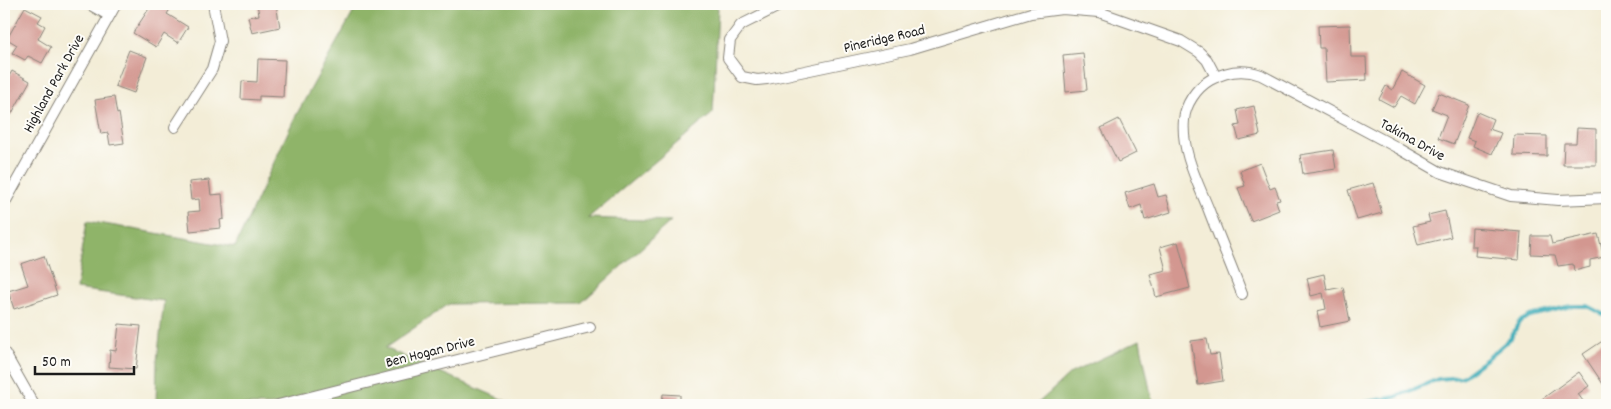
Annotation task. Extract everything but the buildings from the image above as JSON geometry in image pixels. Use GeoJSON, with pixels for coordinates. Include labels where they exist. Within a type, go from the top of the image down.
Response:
{"type":"FeatureCollection","features":[{"type":"Feature","properties":{"kind":"street"},"geometry":{"type":"LineString","coordinates":[[89,4],[108,15]]}},
{"type":"Feature","properties":{"kind":"street","name":"Highland Park Drive"},"geometry":{"type":"LineString","coordinates":[[4,204],[108,15],[116,4]]}},
{"type":"Feature","properties":{"kind":"street"},"geometry":{"type":"LineString","coordinates":[[175,127],[212,69],[220,41],[213,4]]}},
{"type":"Feature","properties":{"kind":"street","name":"Pineridge Road"},"geometry":{"type":"LineString","coordinates":[[783,4],[741,25],[730,40],[728,58],[742,77],[756,80],[767,79],[910,48],[1031,13],[1062,9],[1099,12],[1181,41],[1207,60],[1216,77]]}},
{"type":"Feature","properties":{"kind":"street","name":"Takima Drive"},"geometry":{"type":"LineString","coordinates":[[1242,294],[1193,171],[1184,133],[1184,119],[1190,101],[1200,87],[1216,77],[1236,71],[1253,72],[1261,75],[1440,172],[1511,196],[1558,200],[1607,198]]}},
{"type":"Feature","properties":{"kind":"street","name":"Ben Hogan Drive"},"geometry":{"type":"LineString","coordinates":[[278,405],[590,327]]}},
{"type":"Feature","properties":{"kind":"street"},"geometry":{"type":"LineString","coordinates":[[4,352],[34,405]]}},
{"type":"Feature","properties":{"kind":"green space"},"geometry":{"type":"Polygon","coordinates":[[[358,4],[714,4],[718,8],[713,113],[588,218],[671,221],[581,303],[449,304],[385,348],[515,405],[156,405],[157,361],[164,301],[76,289],[87,221],[235,247],[294,119],[358,4]]]}},
{"type":"Feature","properties":{"kind":"green space"},"geometry":{"type":"Polygon","coordinates":[[[1140,340],[1153,405],[1036,405],[1071,373],[1140,340]]]}},
{"type":"Feature","properties":{"kind":"waterway"},"geometry":{"type":"LineString","coordinates":[[1350,405],[1395,397],[1438,379],[1462,377],[1511,338],[1519,322],[1530,316],[1571,306],[1588,306],[1607,316]]}}]}
